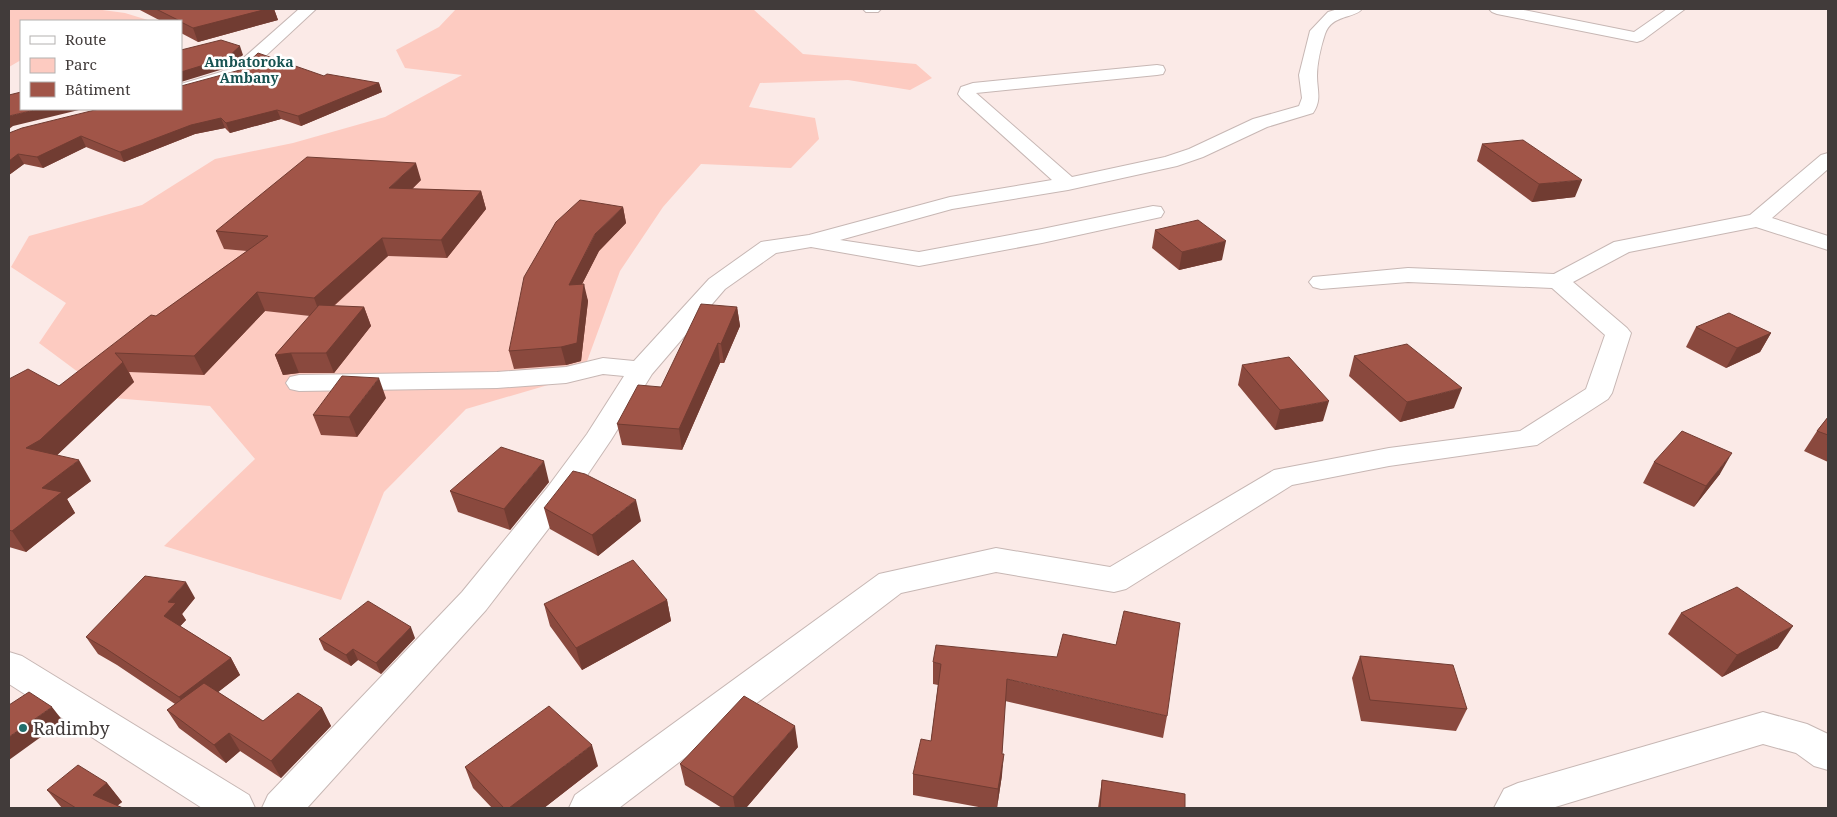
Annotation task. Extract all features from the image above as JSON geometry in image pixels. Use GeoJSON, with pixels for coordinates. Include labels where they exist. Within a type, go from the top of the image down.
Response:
{"type":"FeatureCollection","features":[{"type":"Feature","properties":{"kind":"street"},"geometry":{"type":"LineString","coordinates":[[182,90],[237,73],[308,9]]}},
{"type":"Feature","properties":{"kind":"street"},"geometry":{"type":"LineString","coordinates":[[282,808],[474,601],[558,495],[597,440],[641,370],[717,284],[769,247],[810,241],[950,203],[1068,184],[1170,162],[1196,153],[1260,123],[1307,109],[1311,98],[1308,75],[1318,31],[1333,15],[1354,9]]}},
{"type":"Feature","properties":{"kind":"street"},"geometry":{"type":"LineString","coordinates":[[1497,9],[1637,38],[1677,9]]}},
{"type":"Feature","properties":{"kind":"street"},"geometry":{"type":"LineString","coordinates":[[1068,184],[967,94],[967,91],[973,88],[1157,70]]}},
{"type":"Feature","properties":{"kind":"street"},"geometry":{"type":"LineString","coordinates":[[1757,220],[1828,159]]}},
{"type":"Feature","properties":{"kind":"street"},"geometry":{"type":"LineString","coordinates":[[810,241],[919,259],[1042,236],[1153,212]]}},
{"type":"Feature","properties":{"kind":"street"},"geometry":{"type":"LineString","coordinates":[[1321,282],[1408,275],[1558,280],[1622,247],[1757,220],[1828,243]]}},
{"type":"Feature","properties":{"kind":"street"},"geometry":{"type":"LineString","coordinates":[[589,808],[891,583],[996,560],[1114,580],[1284,478],[1389,457],[1527,439],[1598,393],[1618,333],[1558,280]]}},
{"type":"Feature","properties":{"kind":"street"},"geometry":{"type":"LineString","coordinates":[[299,383],[497,380],[566,374],[603,366],[641,370]]}},
{"type":"Feature","properties":{"kind":"street"},"geometry":{"type":"LineString","coordinates":[[9,666],[235,808]]}},
{"type":"Feature","properties":{"kind":"street"},"geometry":{"type":"LineString","coordinates":[[1514,808],[1518,800],[1763,728],[1807,740],[1828,754]]}},
{"type":"Feature","properties":{"kind":"green space"},"geometry":{"type":"Polygon","coordinates":[[[9,9],[95,9],[125,13],[148,20],[20,20],[20,61],[9,67],[9,9]]]}},
{"type":"Feature","properties":{"kind":"green space"},"geometry":{"type":"Polygon","coordinates":[[[456,9],[753,9],[803,54],[916,64],[932,78],[910,90],[848,80],[760,83],[749,107],[815,118],[819,139],[791,168],[701,164],[663,207],[620,271],[582,375],[466,409],[384,492],[341,600],[164,546],[255,459],[210,406],[113,398],[39,343],[66,303],[11,267],[29,236],[142,205],[215,159],[293,143],[385,117],[462,75],[405,68],[396,50],[439,27],[456,9]]]}},
{"type":"Feature","properties":{"kind":"building"},"geometry":{"type":"Polygon","coordinates":[[[156,9],[267,9],[193,28],[182,22],[182,20],[178,20],[156,9]]]}},
{"type":"Feature","properties":{"kind":"building"},"geometry":{"type":"Polygon","coordinates":[[[221,40],[240,46],[227,58],[182,72],[182,50],[221,40]]]}},
{"type":"Feature","properties":{"kind":"building"},"geometry":{"type":"Polygon","coordinates":[[[258,53],[324,76],[327,74],[379,83],[298,116],[277,110],[226,123],[221,118],[191,125],[120,152],[81,136],[37,157],[18,154],[9,161],[9,133],[95,110],[182,110],[182,86],[240,70],[258,53]]]}},
{"type":"Feature","properties":{"kind":"building"},"geometry":{"type":"Polygon","coordinates":[[[20,92],[20,110],[35,110],[9,116],[9,95],[20,92]]]}},
{"type":"Feature","properties":{"kind":"building"},"geometry":{"type":"Polygon","coordinates":[[[1523,140],[1582,180],[1539,184],[1482,144],[1523,140]]]}},
{"type":"Feature","properties":{"kind":"building"},"geometry":{"type":"Polygon","coordinates":[[[307,157],[416,163],[389,188],[481,191],[441,240],[382,238],[314,298],[257,292],[194,356],[115,353],[123,362],[40,440],[26,448],[79,460],[42,488],[62,492],[12,531],[9,530],[9,379],[28,369],[59,386],[151,315],[156,316],[268,236],[216,231],[307,157]]]}},
{"type":"Feature","properties":{"kind":"building"},"geometry":{"type":"Polygon","coordinates":[[[580,200],[623,207],[595,234],[569,285],[584,284],[577,343],[561,347],[509,351],[524,277],[556,222],[580,200]]]}},
{"type":"Feature","properties":{"kind":"building"},"geometry":{"type":"Polygon","coordinates":[[[1198,220],[1226,241],[1182,252],[1155,230],[1198,220]]]}},
{"type":"Feature","properties":{"kind":"building"},"geometry":{"type":"Polygon","coordinates":[[[701,304],[737,307],[721,344],[718,343],[679,429],[617,424],[638,385],[661,387],[701,304]]]}},
{"type":"Feature","properties":{"kind":"building"},"geometry":{"type":"Polygon","coordinates":[[[319,305],[364,307],[326,353],[275,355],[319,305]]]}},
{"type":"Feature","properties":{"kind":"building"},"geometry":{"type":"Polygon","coordinates":[[[1729,313],[1771,333],[1737,348],[1696,327],[1729,313]]]}},
{"type":"Feature","properties":{"kind":"building"},"geometry":{"type":"Polygon","coordinates":[[[1407,344],[1462,388],[1407,402],[1354,356],[1407,344]]]}},
{"type":"Feature","properties":{"kind":"building"},"geometry":{"type":"Polygon","coordinates":[[[1289,357],[1329,401],[1280,410],[1242,365],[1289,357]]]}},
{"type":"Feature","properties":{"kind":"building"},"geometry":{"type":"Polygon","coordinates":[[[342,376],[379,378],[349,417],[313,415],[342,376]]]}},
{"type":"Feature","properties":{"kind":"building"},"geometry":{"type":"Polygon","coordinates":[[[1828,417],[1828,435],[1817,431],[1828,417]]]}},
{"type":"Feature","properties":{"kind":"building"},"geometry":{"type":"Polygon","coordinates":[[[1682,431],[1732,453],[1706,486],[1654,462],[1682,431]]]}},
{"type":"Feature","properties":{"kind":"building"},"geometry":{"type":"Polygon","coordinates":[[[501,447],[544,461],[504,509],[450,491],[501,447]]]}},
{"type":"Feature","properties":{"kind":"building"},"geometry":{"type":"Polygon","coordinates":[[[573,471],[585,474],[636,500],[592,535],[544,508],[573,471]]]}},
{"type":"Feature","properties":{"kind":"building"},"geometry":{"type":"Polygon","coordinates":[[[633,560],[667,600],[576,648],[544,604],[633,560]]]}},
{"type":"Feature","properties":{"kind":"building"},"geometry":{"type":"Polygon","coordinates":[[[145,576],[186,582],[168,602],[176,603],[164,616],[231,658],[179,697],[86,637],[145,576]]]}},
{"type":"Feature","properties":{"kind":"building"},"geometry":{"type":"Polygon","coordinates":[[[1737,587],[1793,626],[1737,655],[1681,613],[1737,587]]]}},
{"type":"Feature","properties":{"kind":"building"},"geometry":{"type":"Polygon","coordinates":[[[368,601],[411,627],[376,663],[353,649],[346,655],[319,639],[368,601]]]}},
{"type":"Feature","properties":{"kind":"building"},"geometry":{"type":"Polygon","coordinates":[[[1124,611],[1180,623],[1167,716],[1007,679],[1002,754],[1004,754],[998,789],[913,774],[921,739],[931,741],[941,664],[933,662],[936,645],[1057,657],[1063,634],[1116,645],[1124,611]]]}},
{"type":"Feature","properties":{"kind":"building"},"geometry":{"type":"Polygon","coordinates":[[[1360,656],[1453,665],[1467,709],[1370,700],[1360,656]]]}},
{"type":"Feature","properties":{"kind":"building"},"geometry":{"type":"Polygon","coordinates":[[[204,683],[263,721],[298,693],[322,708],[271,761],[229,733],[214,745],[167,710],[204,683]]]}},
{"type":"Feature","properties":{"kind":"building"},"geometry":{"type":"Polygon","coordinates":[[[29,692],[52,707],[9,737],[9,705],[29,692]]]}},
{"type":"Feature","properties":{"kind":"building"},"geometry":{"type":"Polygon","coordinates":[[[744,696],[795,726],[733,797],[680,764],[744,696]]]}},
{"type":"Feature","properties":{"kind":"building"},"geometry":{"type":"Polygon","coordinates":[[[549,706],[592,745],[509,808],[504,808],[465,767],[549,706]]]}},
{"type":"Feature","properties":{"kind":"building"},"geometry":{"type":"Polygon","coordinates":[[[78,765],[107,783],[93,795],[123,808],[76,808],[47,790],[78,765]]]}},
{"type":"Feature","properties":{"kind":"building"},"geometry":{"type":"Polygon","coordinates":[[[1102,780],[1185,794],[1185,808],[1100,808],[1102,780]]]}},
{"type":"Feature","properties":{"kind":"place","name":"Radimby"},"geometry":{"type":"Point","coordinates":[23,728]}},
{"type":"Feature","properties":{"kind":"district","name":"Ambatoroka Ambany"},"geometry":{"type":"Point","coordinates":[249,69]}}]}
